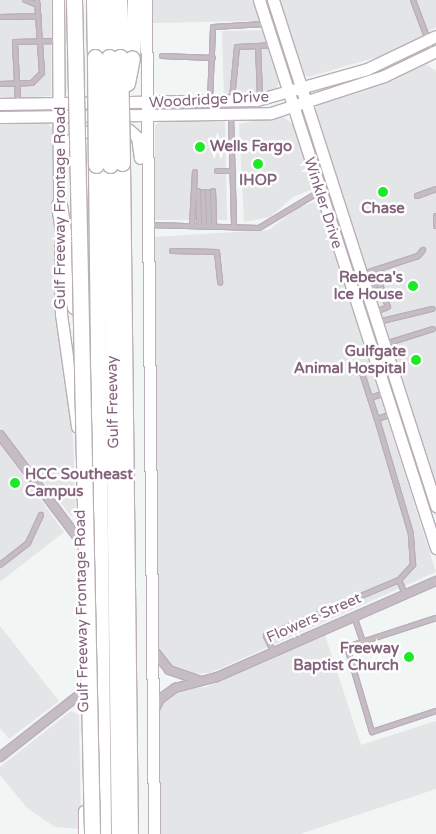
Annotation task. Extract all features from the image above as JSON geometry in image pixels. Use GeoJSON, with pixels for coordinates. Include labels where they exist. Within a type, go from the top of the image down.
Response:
{"type":"FeatureCollection","features":[{"type":"Feature","properties":{"kind":"highway"},"geometry":{"type":"LineString","coordinates":[[74,0],[92,834]]}},
{"type":"Feature","properties":{"kind":"highway","name":"Gulf Freeway"},"geometry":{"type":"LineString","coordinates":[[94,0],[120,57],[109,165],[102,456],[103,834]]}},
{"type":"Feature","properties":{"kind":"highway"},"geometry":{"type":"LineString","coordinates":[[120,57],[135,0]]}},
{"type":"Feature","properties":{"kind":"highway","name":"Gulf Freeway"},"geometry":{"type":"LineString","coordinates":[[117,2],[121,114],[109,165],[119,834]]}},
{"type":"Feature","properties":{"kind":"highway","name":"Gulf Freeway"},"geometry":{"type":"LineString","coordinates":[[109,165],[130,834]]}},
{"type":"Feature","properties":{"kind":"highway"},"geometry":{"type":"LineString","coordinates":[[59,205],[91,428],[102,456]]}},
{"type":"Feature","properties":{"kind":"main road","name":"Gulf Freeway Frontage Road"},"geometry":{"type":"LineString","coordinates":[[58,0],[61,115],[59,205],[61,314],[76,416],[84,692],[84,834]]}},
{"type":"Feature","properties":{"kind":"main road"},"geometry":{"type":"LineString","coordinates":[[120,57],[146,0]]}},
{"type":"Feature","properties":{"kind":"main road","name":"Winkler Drive"},"geometry":{"type":"LineString","coordinates":[[259,0],[329,223],[436,548]]}},
{"type":"Feature","properties":{"kind":"main road","name":"Winkler Drive"},"geometry":{"type":"LineString","coordinates":[[273,0],[360,275],[436,506]]}},
{"type":"Feature","properties":{"kind":"main road"},"geometry":{"type":"LineString","coordinates":[[60,24],[71,75],[81,86],[129,84],[139,77],[120,57]]}},
{"type":"Feature","properties":{"kind":"main road","name":"Woodridge Drive"},"geometry":{"type":"LineString","coordinates":[[0,104],[260,100],[289,95],[434,48]]}},
{"type":"Feature","properties":{"kind":"main road","name":"Woodridge Drive"},"geometry":{"type":"LineString","coordinates":[[0,117],[231,115],[293,107],[384,76],[434,48]]}},
{"type":"Feature","properties":{"kind":"main road"},"geometry":{"type":"LineString","coordinates":[[120,57],[146,103],[147,116],[154,834]]}},
{"type":"Feature","properties":{"kind":"main road"},"geometry":{"type":"LineString","coordinates":[[60,170],[67,143],[76,134],[129,130],[139,146],[147,223]]}},
{"type":"Feature","properties":{"kind":"main road"},"geometry":{"type":"LineString","coordinates":[[319,191],[332,187]]}},
{"type":"Feature","properties":{"kind":"main road"},"geometry":{"type":"LineString","coordinates":[[329,223],[342,219]]}},
{"type":"Feature","properties":{"kind":"main road"},"geometry":{"type":"LineString","coordinates":[[336,244],[360,275]]}},
{"type":"Feature","properties":{"kind":"main road"},"geometry":{"type":"LineString","coordinates":[[367,337],[381,339]]}},
{"type":"Feature","properties":{"kind":"main road"},"geometry":{"type":"LineString","coordinates":[[399,436],[412,433]]}},
{"type":"Feature","properties":{"kind":"street"},"geometry":{"type":"LineString","coordinates":[[0,434],[81,542]]}},
{"type":"Feature","properties":{"kind":"street","name":"Flowers Street"},"geometry":{"type":"LineString","coordinates":[[153,717],[157,703],[169,692],[204,681],[353,615],[436,581]]}},
{"type":"Feature","properties":{"kind":"street"},"geometry":{"type":"LineString","coordinates":[[152,646],[169,670],[204,681]]}},
{"type":"Feature","properties":{"kind":"street"},"geometry":{"type":"LineString","coordinates":[[0,757],[84,692]]}},
{"type":"Feature","properties":{"kind":"lane"},"geometry":{"type":"LineString","coordinates":[[0,84],[38,78],[44,62],[38,2],[25,0]]}},
{"type":"Feature","properties":{"kind":"lane"},"geometry":{"type":"LineString","coordinates":[[413,0],[434,48]]}},
{"type":"Feature","properties":{"kind":"lane"},"geometry":{"type":"LineString","coordinates":[[0,17],[39,16]]}},
{"type":"Feature","properties":{"kind":"lane"},"geometry":{"type":"LineString","coordinates":[[210,102],[213,27],[265,24]]}},
{"type":"Feature","properties":{"kind":"lane"},"geometry":{"type":"LineString","coordinates":[[18,103],[16,51],[18,40],[60,42]]}},
{"type":"Feature","properties":{"kind":"lane"},"geometry":{"type":"LineString","coordinates":[[232,101],[233,55],[237,48],[272,45]]}},
{"type":"Feature","properties":{"kind":"lane"},"geometry":{"type":"LineString","coordinates":[[258,46],[260,100]]}},
{"type":"Feature","properties":{"kind":"lane"},"geometry":{"type":"LineString","coordinates":[[37,50],[42,50]]}},
{"type":"Feature","properties":{"kind":"lane"},"geometry":{"type":"LineString","coordinates":[[16,51],[22,51]]}},
{"type":"Feature","properties":{"kind":"lane"},"geometry":{"type":"LineString","coordinates":[[162,56],[213,58]]}},
{"type":"Feature","properties":{"kind":"lane"},"geometry":{"type":"LineString","coordinates":[[37,63],[44,62]]}},
{"type":"Feature","properties":{"kind":"lane"},"geometry":{"type":"LineString","coordinates":[[16,64],[22,63]]}},
{"type":"Feature","properties":{"kind":"lane"},"geometry":{"type":"LineString","coordinates":[[231,115],[234,226]]}},
{"type":"Feature","properties":{"kind":"lane"},"geometry":{"type":"LineString","coordinates":[[218,171],[233,171]]}},
{"type":"Feature","properties":{"kind":"lane"},"geometry":{"type":"LineString","coordinates":[[192,226],[195,172]]}},
{"type":"Feature","properties":{"kind":"lane"},"geometry":{"type":"LineString","coordinates":[[417,196],[436,189]]}},
{"type":"Feature","properties":{"kind":"lane"},"geometry":{"type":"LineString","coordinates":[[201,191],[206,226]]}},
{"type":"Feature","properties":{"kind":"lane"},"geometry":{"type":"LineString","coordinates":[[206,226],[211,191]]}},
{"type":"Feature","properties":{"kind":"lane"},"geometry":{"type":"LineString","coordinates":[[147,223],[259,228],[319,191]]}},
{"type":"Feature","properties":{"kind":"lane"},"geometry":{"type":"LineString","coordinates":[[436,216],[436,226]]}},
{"type":"Feature","properties":{"kind":"lane"},"geometry":{"type":"LineString","coordinates":[[360,275],[418,256],[422,250]]}},
{"type":"Feature","properties":{"kind":"lane"},"geometry":{"type":"LineString","coordinates":[[172,251],[217,252],[220,283]]}},
{"type":"Feature","properties":{"kind":"lane"},"geometry":{"type":"LineString","coordinates":[[365,289],[380,284],[388,307],[374,317]]}},
{"type":"Feature","properties":{"kind":"lane"},"geometry":{"type":"LineString","coordinates":[[374,317],[432,309]]}},
{"type":"Feature","properties":{"kind":"lane"},"geometry":{"type":"LineString","coordinates":[[381,339],[433,329]]}},
{"type":"Feature","properties":{"kind":"lane"},"geometry":{"type":"LineString","coordinates":[[273,651],[266,636],[399,580],[408,574],[414,557],[377,419],[360,368]]}},
{"type":"Feature","properties":{"kind":"lane"},"geometry":{"type":"LineString","coordinates":[[370,398],[385,393]]}},
{"type":"Feature","properties":{"kind":"lane"},"geometry":{"type":"LineString","coordinates":[[377,419],[392,414]]}},
{"type":"Feature","properties":{"kind":"lane"},"geometry":{"type":"LineString","coordinates":[[0,565],[28,543],[41,515]]}},
{"type":"Feature","properties":{"kind":"lane"},"geometry":{"type":"LineString","coordinates":[[399,580],[404,594]]}},
{"type":"Feature","properties":{"kind":"lane"},"geometry":{"type":"LineString","coordinates":[[353,615],[363,642]]}},
{"type":"Feature","properties":{"kind":"lane"},"geometry":{"type":"LineString","coordinates":[[436,618],[348,648],[372,732],[436,711]]}},
{"type":"Feature","properties":{"kind":"shaded area"},"geometry":{"type":"Polygon","coordinates":[[[0,0],[52,0],[51,96],[0,99],[0,0]]]}},
{"type":"Feature","properties":{"kind":"shaded area"},"geometry":{"type":"Polygon","coordinates":[[[152,0],[253,0],[260,21],[151,23],[152,0]]]}},
{"type":"Feature","properties":{"kind":"shaded area"},"geometry":{"type":"Polygon","coordinates":[[[276,0],[436,0],[436,27],[398,51],[308,77],[301,73],[276,0]]]}},
{"type":"Feature","properties":{"kind":"shaded area"},"geometry":{"type":"Polygon","coordinates":[[[263,30],[279,80],[277,89],[270,94],[224,97],[222,31],[263,30]]]}},
{"type":"Feature","properties":{"kind":"shaded area"},"geometry":{"type":"Polygon","coordinates":[[[424,63],[436,71],[436,495],[313,111],[320,103],[424,63]]]}},
{"type":"Feature","properties":{"kind":"shaded area"},"geometry":{"type":"Polygon","coordinates":[[[281,115],[293,124],[313,189],[293,197],[270,217],[244,222],[239,124],[281,115]]]}},
{"type":"Feature","properties":{"kind":"shaded area"},"geometry":{"type":"Polygon","coordinates":[[[225,120],[227,220],[155,220],[155,125],[162,121],[225,120]]]}},
{"type":"Feature","properties":{"kind":"shaded area"},"geometry":{"type":"Polygon","coordinates":[[[0,123],[47,123],[55,132],[57,324],[73,438],[76,513],[71,516],[0,427],[0,123]]]}},
{"type":"Feature","properties":{"kind":"shaded area"},"geometry":{"type":"Polygon","coordinates":[[[318,201],[436,572],[210,673],[185,674],[165,660],[158,644],[153,237],[269,230],[297,208],[318,201]]]}},
{"type":"Feature","properties":{"kind":"shaded area","name":"HCC Southeast Campus"},"geometry":{"type":"Polygon","coordinates":[[[0,444],[64,532],[0,582],[0,444]]]}},
{"type":"Feature","properties":{"kind":"shaded area"},"geometry":{"type":"Polygon","coordinates":[[[0,626],[59,701],[9,739],[0,728],[0,626]]]}},
{"type":"Feature","properties":{"kind":"shaded area"},"geometry":{"type":"Polygon","coordinates":[[[325,635],[361,745],[436,721],[436,789],[300,834],[160,834],[159,712],[166,697],[180,689],[206,687],[325,635]]]}},
{"type":"Feature","properties":{"kind":"shaded area"},"geometry":{"type":"Polygon","coordinates":[[[71,711],[79,715],[81,829],[55,827],[27,808],[0,775],[0,767],[71,711]]]}},
{"type":"Feature","properties":{"kind":"place","name":"Wells Fargo"},"geometry":{"type":"Point","coordinates":[200,147]}},
{"type":"Feature","properties":{"kind":"place","name":"IHOP"},"geometry":{"type":"Point","coordinates":[258,164]}},
{"type":"Feature","properties":{"kind":"place","name":"Chase"},"geometry":{"type":"Point","coordinates":[383,192]}},
{"type":"Feature","properties":{"kind":"place","name":"Rebeca's Ice House"},"geometry":{"type":"Point","coordinates":[413,286]}},
{"type":"Feature","properties":{"kind":"place","name":"Gulfgate Animal Hospital"},"geometry":{"type":"Point","coordinates":[416,360]}},
{"type":"Feature","properties":{"kind":"place","name":"HCC Southeast Campus"},"geometry":{"type":"Point","coordinates":[15,483]}},
{"type":"Feature","properties":{"kind":"place","name":"Freeway Baptist Church"},"geometry":{"type":"Point","coordinates":[409,657]}}]}
